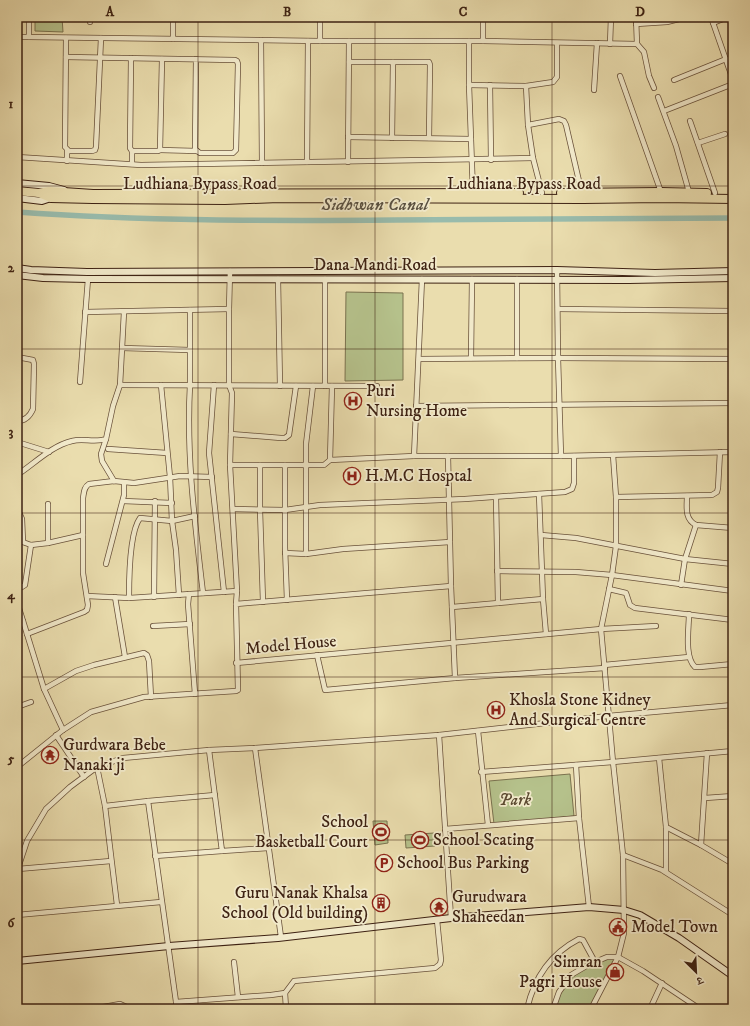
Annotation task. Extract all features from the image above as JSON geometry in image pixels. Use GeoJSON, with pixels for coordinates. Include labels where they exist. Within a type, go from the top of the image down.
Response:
{"type":"FeatureCollection","features":[{"type":"Feature","properties":{"kind":"highway","name":"Ludhiana Bypass Road"},"geometry":{"type":"LineString","coordinates":[[37,193],[49,190],[93,194],[582,194],[689,192],[733,194]]}},
{"type":"Feature","properties":{"kind":"highway"},"geometry":{"type":"LineString","coordinates":[[17,191],[37,193]]}},
{"type":"Feature","properties":{"kind":"highway","name":"Ludhiana Bypass Road"},"geometry":{"type":"LineString","coordinates":[[37,193],[51,198],[93,200],[226,200],[279,198],[733,199]]}},
{"type":"Feature","properties":{"kind":"street"},"geometry":{"type":"LineString","coordinates":[[29,17],[29,37]]}},
{"type":"Feature","properties":{"kind":"street"},"geometry":{"type":"LineString","coordinates":[[173,17],[173,39]]}},
{"type":"Feature","properties":{"kind":"street"},"geometry":{"type":"LineString","coordinates":[[320,17],[320,41]]}},
{"type":"Feature","properties":{"kind":"street"},"geometry":{"type":"LineString","coordinates":[[483,17],[483,41]]}},
{"type":"Feature","properties":{"kind":"street"},"geometry":{"type":"LineString","coordinates":[[610,44],[611,17]]}},
{"type":"Feature","properties":{"kind":"street"},"geometry":{"type":"LineString","coordinates":[[636,17],[637,44],[644,52],[649,76],[654,88]]}},
{"type":"Feature","properties":{"kind":"street"},"geometry":{"type":"LineString","coordinates":[[636,24],[667,22],[687,17]]}},
{"type":"Feature","properties":{"kind":"street"},"geometry":{"type":"LineString","coordinates":[[711,17],[733,80]]}},
{"type":"Feature","properties":{"kind":"street"},"geometry":{"type":"LineString","coordinates":[[713,23],[728,17]]}},
{"type":"Feature","properties":{"kind":"street"},"geometry":{"type":"LineString","coordinates":[[17,37],[308,41],[483,41],[637,44]]}},
{"type":"Feature","properties":{"kind":"street"},"geometry":{"type":"LineString","coordinates":[[66,38],[65,146],[67,150],[67,161]]}},
{"type":"Feature","properties":{"kind":"street"},"geometry":{"type":"LineString","coordinates":[[67,150],[92,151],[95,150],[96,147],[101,38]]}},
{"type":"Feature","properties":{"kind":"street"},"geometry":{"type":"LineString","coordinates":[[261,40],[262,163]]}},
{"type":"Feature","properties":{"kind":"street"},"geometry":{"type":"LineString","coordinates":[[307,162],[308,41]]}},
{"type":"Feature","properties":{"kind":"street"},"geometry":{"type":"LineString","coordinates":[[348,162],[349,41]]}},
{"type":"Feature","properties":{"kind":"street"},"geometry":{"type":"LineString","coordinates":[[469,41],[473,193]]}},
{"type":"Feature","properties":{"kind":"street"},"geometry":{"type":"LineString","coordinates":[[469,85],[526,86],[551,83],[556,79],[557,43]]}},
{"type":"Feature","properties":{"kind":"street"},"geometry":{"type":"LineString","coordinates":[[594,90],[597,43]]}},
{"type":"Feature","properties":{"kind":"street"},"geometry":{"type":"LineString","coordinates":[[66,57],[237,61],[236,150],[233,153],[160,150],[132,151]]}},
{"type":"Feature","properties":{"kind":"street"},"geometry":{"type":"LineString","coordinates":[[132,58],[130,148],[132,151],[132,164]]}},
{"type":"Feature","properties":{"kind":"street"},"geometry":{"type":"LineString","coordinates":[[160,150],[162,59]]}},
{"type":"Feature","properties":{"kind":"street"},"geometry":{"type":"LineString","coordinates":[[196,59],[194,142],[197,151]]}},
{"type":"Feature","properties":{"kind":"street"},"geometry":{"type":"LineString","coordinates":[[674,80],[726,59]]}},
{"type":"Feature","properties":{"kind":"street"},"geometry":{"type":"LineString","coordinates":[[349,62],[429,62],[429,138]]}},
{"type":"Feature","properties":{"kind":"street"},"geometry":{"type":"LineString","coordinates":[[392,138],[393,62]]}},
{"type":"Feature","properties":{"kind":"street"},"geometry":{"type":"LineString","coordinates":[[620,76],[661,192]]}},
{"type":"Feature","properties":{"kind":"street"},"geometry":{"type":"LineString","coordinates":[[664,112],[733,84]]}},
{"type":"Feature","properties":{"kind":"street"},"geometry":{"type":"LineString","coordinates":[[490,86],[491,160]]}},
{"type":"Feature","properties":{"kind":"street"},"geometry":{"type":"LineString","coordinates":[[526,86],[528,125],[533,158],[542,193]]}},
{"type":"Feature","properties":{"kind":"street"},"geometry":{"type":"LineString","coordinates":[[658,97],[676,146],[689,192]]}},
{"type":"Feature","properties":{"kind":"street"},"geometry":{"type":"LineString","coordinates":[[528,125],[559,119],[564,120],[582,194]]}},
{"type":"Feature","properties":{"kind":"street"},"geometry":{"type":"LineString","coordinates":[[690,121],[715,193]]}},
{"type":"Feature","properties":{"kind":"street"},"geometry":{"type":"LineString","coordinates":[[698,143],[725,134]]}},
{"type":"Feature","properties":{"kind":"street"},"geometry":{"type":"LineString","coordinates":[[348,138],[471,139]]}},
{"type":"Feature","properties":{"kind":"street"},"geometry":{"type":"LineString","coordinates":[[17,157],[132,164],[491,160],[533,158]]}},
{"type":"Feature","properties":{"kind":"street"},"geometry":{"type":"LineString","coordinates":[[17,183],[49,186],[64,189],[66,191]]}},
{"type":"Feature","properties":{"kind":"street"},"geometry":{"type":"LineString","coordinates":[[17,198],[42,201],[51,198]]}},
{"type":"Feature","properties":{"kind":"street"},"geometry":{"type":"LineString","coordinates":[[17,268],[51,271],[557,270],[654,273],[733,271]]}},
{"type":"Feature","properties":{"kind":"street"},"geometry":{"type":"LineString","coordinates":[[557,270],[561,456]]}},
{"type":"Feature","properties":{"kind":"street","name":"Model House"},"geometry":{"type":"LineString","coordinates":[[230,271],[228,309],[229,385],[232,393],[230,465],[237,591],[236,662],[601,629],[656,626]]}},
{"type":"Feature","properties":{"kind":"street","name":"Dana Mandi Road"},"geometry":{"type":"LineString","coordinates":[[17,275],[43,278],[88,279],[629,280],[733,278]]}},
{"type":"Feature","properties":{"kind":"street"},"geometry":{"type":"LineString","coordinates":[[80,382],[88,279]]}},
{"type":"Feature","properties":{"kind":"street"},"geometry":{"type":"LineString","coordinates":[[278,279],[280,386]]}},
{"type":"Feature","properties":{"kind":"street"},"geometry":{"type":"LineString","coordinates":[[325,279],[325,386]]}},
{"type":"Feature","properties":{"kind":"street"},"geometry":{"type":"LineString","coordinates":[[414,456],[422,279]]}},
{"type":"Feature","properties":{"kind":"street"},"geometry":{"type":"LineString","coordinates":[[471,358],[472,279]]}},
{"type":"Feature","properties":{"kind":"street"},"geometry":{"type":"LineString","coordinates":[[517,279],[517,358]]}},
{"type":"Feature","properties":{"kind":"street"},"geometry":{"type":"LineString","coordinates":[[86,312],[228,309]]}},
{"type":"Feature","properties":{"kind":"street"},"geometry":{"type":"LineString","coordinates":[[558,309],[733,311]]}},
{"type":"Feature","properties":{"kind":"street"},"geometry":{"type":"LineString","coordinates":[[190,310],[188,438],[190,477],[203,594]]}},
{"type":"Feature","properties":{"kind":"street"},"geometry":{"type":"LineString","coordinates":[[114,481],[102,461],[100,454],[106,439],[113,406],[120,385],[124,312]]}},
{"type":"Feature","properties":{"kind":"street"},"geometry":{"type":"LineString","coordinates":[[122,348],[190,350]]}},
{"type":"Feature","properties":{"kind":"street"},"geometry":{"type":"LineString","coordinates":[[17,357],[33,360],[34,364],[32,409],[27,418],[17,421]]}},
{"type":"Feature","properties":{"kind":"street"},"geometry":{"type":"LineString","coordinates":[[419,359],[733,359]]}},
{"type":"Feature","properties":{"kind":"street"},"geometry":{"type":"LineString","coordinates":[[120,385],[377,386]]}},
{"type":"Feature","properties":{"kind":"street"},"geometry":{"type":"LineString","coordinates":[[161,385],[179,595]]}},
{"type":"Feature","properties":{"kind":"street"},"geometry":{"type":"LineString","coordinates":[[214,385],[209,453],[224,592]]}},
{"type":"Feature","properties":{"kind":"street"},"geometry":{"type":"LineString","coordinates":[[231,434],[281,438],[286,437],[292,418],[296,386]]}},
{"type":"Feature","properties":{"kind":"street"},"geometry":{"type":"LineString","coordinates":[[306,554],[306,444],[313,386]]}},
{"type":"Feature","properties":{"kind":"street"},"geometry":{"type":"LineString","coordinates":[[330,460],[332,386]]}},
{"type":"Feature","properties":{"kind":"street"},"geometry":{"type":"LineString","coordinates":[[416,406],[733,403]]}},
{"type":"Feature","properties":{"kind":"street"},"geometry":{"type":"LineString","coordinates":[[17,476],[55,448],[71,441],[106,439]]}},
{"type":"Feature","properties":{"kind":"street"},"geometry":{"type":"LineString","coordinates":[[17,442],[49,452]]}},
{"type":"Feature","properties":{"kind":"street"},"geometry":{"type":"LineString","coordinates":[[108,449],[167,453]]}},
{"type":"Feature","properties":{"kind":"street"},"geometry":{"type":"LineString","coordinates":[[616,497],[712,495],[717,492],[720,452]]}},
{"type":"Feature","properties":{"kind":"street"},"geometry":{"type":"LineString","coordinates":[[230,465],[324,465],[330,460],[414,456],[574,456],[733,452]]}},
{"type":"Feature","properties":{"kind":"street"},"geometry":{"type":"LineString","coordinates":[[592,1009],[618,957],[624,933],[623,855],[608,716],[601,629],[612,575],[616,546],[616,497],[613,455]]}},
{"type":"Feature","properties":{"kind":"street"},"geometry":{"type":"LineString","coordinates":[[448,456],[455,678]]}},
{"type":"Feature","properties":{"kind":"street"},"geometry":{"type":"LineString","coordinates":[[233,509],[284,510],[306,507],[449,500],[565,492],[572,489],[574,483],[574,456]]}},
{"type":"Feature","properties":{"kind":"street"},"geometry":{"type":"LineString","coordinates":[[260,465],[263,602]]}},
{"type":"Feature","properties":{"kind":"street"},"geometry":{"type":"LineString","coordinates":[[285,465],[284,510],[287,600]]}},
{"type":"Feature","properties":{"kind":"street"},"geometry":{"type":"LineString","coordinates":[[27,634],[87,610],[88,605],[83,573],[84,490],[86,486],[89,484],[114,481],[124,483],[140,482],[170,477],[212,477]]}},
{"type":"Feature","properties":{"kind":"street"},"geometry":{"type":"LineString","coordinates":[[106,564],[123,501],[124,483]]}},
{"type":"Feature","properties":{"kind":"street"},"geometry":{"type":"LineString","coordinates":[[539,494],[543,599],[546,634]]}},
{"type":"Feature","properties":{"kind":"street"},"geometry":{"type":"LineString","coordinates":[[687,496],[688,518],[693,524],[733,528]]}},
{"type":"Feature","properties":{"kind":"street"},"geometry":{"type":"LineString","coordinates":[[496,497],[498,603]]}},
{"type":"Feature","properties":{"kind":"street"},"geometry":{"type":"LineString","coordinates":[[123,501],[172,502]]}},
{"type":"Feature","properties":{"kind":"street"},"geometry":{"type":"LineString","coordinates":[[154,597],[155,501]]}},
{"type":"Feature","properties":{"kind":"street"},"geometry":{"type":"LineString","coordinates":[[48,504],[48,543]]}},
{"type":"Feature","properties":{"kind":"street"},"geometry":{"type":"LineString","coordinates":[[17,508],[22,519],[23,542]]}},
{"type":"Feature","properties":{"kind":"street"},"geometry":{"type":"LineString","coordinates":[[129,598],[132,548],[136,523],[140,518],[154,518],[172,521],[195,516]]}},
{"type":"Feature","properties":{"kind":"street"},"geometry":{"type":"LineString","coordinates":[[681,585],[685,559],[696,525]]}},
{"type":"Feature","properties":{"kind":"street"},"geometry":{"type":"LineString","coordinates":[[17,540],[31,545],[48,543],[83,534]]}},
{"type":"Feature","properties":{"kind":"street"},"geometry":{"type":"LineString","coordinates":[[540,535],[576,538],[685,559],[733,564]]}},
{"type":"Feature","properties":{"kind":"street"},"geometry":{"type":"LineString","coordinates":[[285,553],[306,554],[343,549],[450,542]]}},
{"type":"Feature","properties":{"kind":"street"},"geometry":{"type":"LineString","coordinates":[[17,590],[25,585],[31,545]]}},
{"type":"Feature","properties":{"kind":"street"},"geometry":{"type":"LineString","coordinates":[[497,571],[576,572],[612,575],[733,591]]}},
{"type":"Feature","properties":{"kind":"street"},"geometry":{"type":"LineString","coordinates":[[236,604],[451,586]]}},
{"type":"Feature","properties":{"kind":"street"},"geometry":{"type":"LineString","coordinates":[[609,589],[626,593],[630,605],[635,608],[733,620]]}},
{"type":"Feature","properties":{"kind":"street"},"geometry":{"type":"LineString","coordinates":[[87,596],[129,598],[237,591]]}},
{"type":"Feature","properties":{"kind":"street"},"geometry":{"type":"LineString","coordinates":[[189,594],[188,604],[195,694]]}},
{"type":"Feature","properties":{"kind":"street"},"geometry":{"type":"LineString","coordinates":[[115,597],[125,657]]}},
{"type":"Feature","properties":{"kind":"street"},"geometry":{"type":"LineString","coordinates":[[452,607],[543,599]]}},
{"type":"Feature","properties":{"kind":"street"},"geometry":{"type":"LineString","coordinates":[[17,602],[44,689],[63,730]]}},
{"type":"Feature","properties":{"kind":"street"},"geometry":{"type":"LineString","coordinates":[[690,614],[689,657],[695,667],[732,664],[733,657]]}},
{"type":"Feature","properties":{"kind":"street"},"geometry":{"type":"LineString","coordinates":[[17,623],[23,620]]}},
{"type":"Feature","properties":{"kind":"street"},"geometry":{"type":"LineString","coordinates":[[152,626],[190,624]]}},
{"type":"Feature","properties":{"kind":"street"},"geometry":{"type":"LineString","coordinates":[[44,689],[76,671],[144,653],[147,654],[149,661],[151,697]]}},
{"type":"Feature","properties":{"kind":"street"},"geometry":{"type":"LineString","coordinates":[[317,655],[325,690],[604,666],[689,657]]}},
{"type":"Feature","properties":{"kind":"street"},"geometry":{"type":"LineString","coordinates":[[17,767],[56,735],[92,712],[144,697],[236,691],[238,690],[236,662]]}},
{"type":"Feature","properties":{"kind":"street"},"geometry":{"type":"LineString","coordinates":[[17,707],[31,702]]}},
{"type":"Feature","properties":{"kind":"street"},"geometry":{"type":"LineString","coordinates":[[111,861],[17,870],[27,841],[46,809],[97,767],[123,758],[209,750],[439,735],[608,716],[733,705]]}},
{"type":"Feature","properties":{"kind":"street"},"geometry":{"type":"LineString","coordinates":[[478,731],[481,772],[488,825]]}},
{"type":"Feature","properties":{"kind":"street"},"geometry":{"type":"LineString","coordinates":[[56,735],[84,777]]}},
{"type":"Feature","properties":{"kind":"street"},"geometry":{"type":"LineString","coordinates":[[439,735],[451,918]]}},
{"type":"Feature","properties":{"kind":"street"},"geometry":{"type":"LineString","coordinates":[[255,748],[281,937]]}},
{"type":"Feature","properties":{"kind":"street"},"geometry":{"type":"LineString","coordinates":[[209,750],[222,851]]}},
{"type":"Feature","properties":{"kind":"street"},"geometry":{"type":"LineString","coordinates":[[481,772],[733,751]]}},
{"type":"Feature","properties":{"kind":"street"},"geometry":{"type":"LineString","coordinates":[[701,845],[707,753]]}},
{"type":"Feature","properties":{"kind":"street"},"geometry":{"type":"LineString","coordinates":[[659,758],[666,826],[666,872]]}},
{"type":"Feature","properties":{"kind":"street"},"geometry":{"type":"LineString","coordinates":[[576,765],[579,818],[589,907]]}},
{"type":"Feature","properties":{"kind":"street"},"geometry":{"type":"LineString","coordinates":[[97,767],[105,806],[116,905]]}},
{"type":"Feature","properties":{"kind":"street"},"geometry":{"type":"LineString","coordinates":[[105,806],[215,795]]}},
{"type":"Feature","properties":{"kind":"street"},"geometry":{"type":"LineString","coordinates":[[705,798],[733,796]]}},
{"type":"Feature","properties":{"kind":"street"},"geometry":{"type":"LineString","coordinates":[[148,801],[177,1009]]}},
{"type":"Feature","properties":{"kind":"street"},"geometry":{"type":"LineString","coordinates":[[445,829],[579,818]]}},
{"type":"Feature","properties":{"kind":"street"},"geometry":{"type":"LineString","coordinates":[[666,826],[733,864]]}},
{"type":"Feature","properties":{"kind":"street"},"geometry":{"type":"LineString","coordinates":[[155,856],[268,848]]}},
{"type":"Feature","properties":{"kind":"street"},"geometry":{"type":"LineString","coordinates":[[623,855],[666,872],[733,915]]}},
{"type":"Feature","properties":{"kind":"street"},"geometry":{"type":"LineString","coordinates":[[17,915],[161,902]]}},
{"type":"Feature","properties":{"kind":"street"},"geometry":{"type":"LineString","coordinates":[[17,961],[281,937],[451,918],[589,907],[624,910],[640,915],[680,938],[733,976]]}},
{"type":"Feature","properties":{"kind":"street"},"geometry":{"type":"LineString","coordinates":[[288,1009],[286,1008],[285,993],[294,980],[435,968],[442,960],[437,920]]}},
{"type":"Feature","properties":{"kind":"street"},"geometry":{"type":"LineString","coordinates":[[527,1009],[533,986],[542,972],[556,954],[571,943],[579,939],[583,940],[595,962]]}},
{"type":"Feature","properties":{"kind":"street"},"geometry":{"type":"LineString","coordinates":[[553,1009],[559,992],[571,975],[607,957],[618,957],[662,983],[700,1009]]}},
{"type":"Feature","properties":{"kind":"street"},"geometry":{"type":"LineString","coordinates":[[234,962],[238,997]]}},
{"type":"Feature","properties":{"kind":"street"},"geometry":{"type":"LineString","coordinates":[[650,1009],[662,983]]}},
{"type":"Feature","properties":{"kind":"street"},"geometry":{"type":"LineString","coordinates":[[176,1002],[272,996],[285,993]]}},
{"type":"Feature","properties":{"kind":"street"},"geometry":{"type":"LineString","coordinates":[[92,1009],[120,1004],[131,1009]]}},
{"type":"Feature","properties":{"kind":"green space"},"geometry":{"type":"Polygon","coordinates":[[[35,17],[62,17],[63,32],[35,31],[35,17]]]}},
{"type":"Feature","properties":{"kind":"green space"},"geometry":{"type":"Polygon","coordinates":[[[346,292],[403,293],[403,380],[345,381],[346,292]]]}},
{"type":"Feature","properties":{"kind":"green space","name":"Park"},"geometry":{"type":"Polygon","coordinates":[[[570,774],[574,816],[494,824],[489,781],[570,774]]]}},
{"type":"Feature","properties":{"kind":"green space","name":"School Basketball Court"},"geometry":{"type":"Polygon","coordinates":[[[373,821],[387,821],[388,843],[375,845],[373,821]]]}},
{"type":"Feature","properties":{"kind":"green space","name":"School Scating"},"geometry":{"type":"Polygon","coordinates":[[[434,833],[435,846],[406,848],[405,835],[434,833]]]}},
{"type":"Feature","properties":{"kind":"green space"},"geometry":{"type":"Polygon","coordinates":[[[607,958],[616,959],[590,1009],[554,1009],[563,989],[574,976],[580,971],[607,958]]]}},
{"type":"Feature","properties":{"kind":"waterway","name":"Sidhwan Canal"},"geometry":{"type":"LineString","coordinates":[[17,212],[159,219],[253,220],[733,218]]}},
{"type":"Feature","properties":{"kind":"place","name":"Puri Nursing Home"},"geometry":{"type":"Point","coordinates":[353,401]}},
{"type":"Feature","properties":{"kind":"place","name":"H.M.C Hosptal"},"geometry":{"type":"Point","coordinates":[352,476]}},
{"type":"Feature","properties":{"kind":"place","name":"Khosla Stone Kidney And Surgical Centre"},"geometry":{"type":"Point","coordinates":[496,710]}},
{"type":"Feature","properties":{"kind":"place","name":"Gurdwara Bebe Nanaki ji"},"geometry":{"type":"Point","coordinates":[50,755]}},
{"type":"Feature","properties":{"kind":"place","name":"School Basketball Court"},"geometry":{"type":"Point","coordinates":[381,832]}},
{"type":"Feature","properties":{"kind":"place","name":"School Scating"},"geometry":{"type":"Point","coordinates":[420,840]}},
{"type":"Feature","properties":{"kind":"place","name":"School Bus Parking"},"geometry":{"type":"Point","coordinates":[384,863]}},
{"type":"Feature","properties":{"kind":"place","name":"Guru Nanak Khalsa School (Old building)"},"geometry":{"type":"Point","coordinates":[381,903]}},
{"type":"Feature","properties":{"kind":"place","name":"Gurudwara Shaheedan"},"geometry":{"type":"Point","coordinates":[439,907]}},
{"type":"Feature","properties":{"kind":"place","name":"Model Town"},"geometry":{"type":"Point","coordinates":[618,927]}},
{"type":"Feature","properties":{"kind":"place","name":"Simran Pagri House"},"geometry":{"type":"Point","coordinates":[615,972]}}]}
